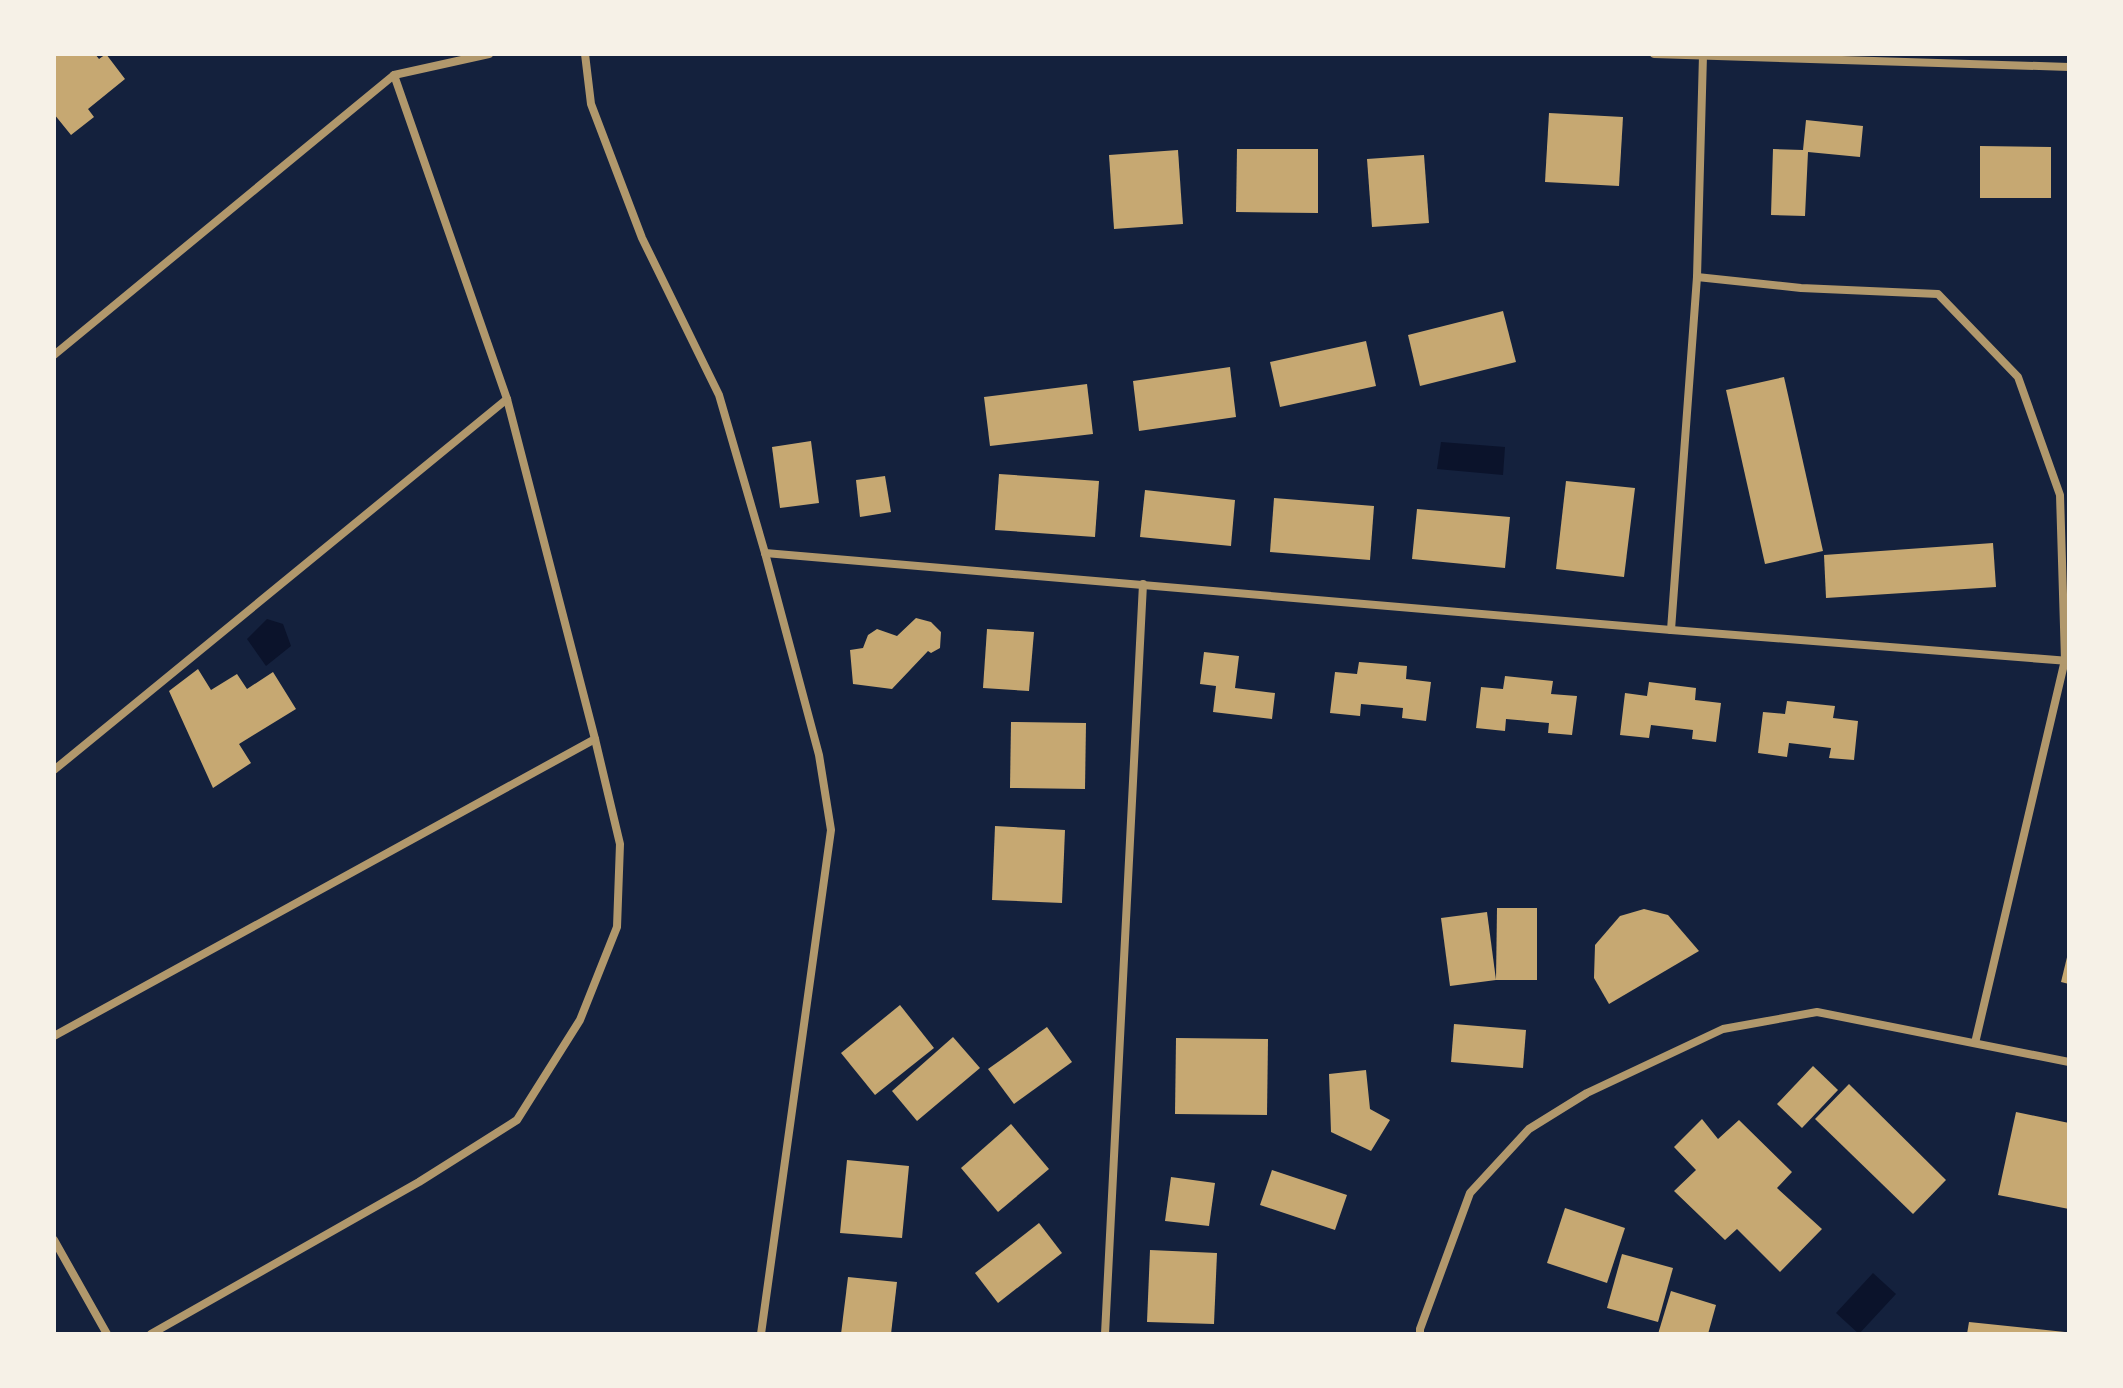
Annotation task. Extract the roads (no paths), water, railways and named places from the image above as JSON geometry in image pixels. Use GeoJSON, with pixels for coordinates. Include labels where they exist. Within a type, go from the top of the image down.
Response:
{"type":"FeatureCollection","features":[{"type":"Feature","properties":{"kind":"street"},"geometry":{"type":"LineString","coordinates":[[54,355],[394,75],[489,54]]}},
{"type":"Feature","properties":{"kind":"street"},"geometry":{"type":"LineString","coordinates":[[585,54],[591,104],[642,238],[719,395],[819,755],[831,830],[761,1334]]}},
{"type":"Feature","properties":{"kind":"street"},"geometry":{"type":"LineString","coordinates":[[1654,54],[2069,67]]}},
{"type":"Feature","properties":{"kind":"street"},"geometry":{"type":"LineString","coordinates":[[1671,630],[1697,277],[1703,55]]}},
{"type":"Feature","properties":{"kind":"street"},"geometry":{"type":"LineString","coordinates":[[151,1334],[419,1182],[517,1120],[580,1020],[617,927],[620,844],[507,399],[394,75]]}},
{"type":"Feature","properties":{"kind":"street"},"geometry":{"type":"LineString","coordinates":[[1697,277],[1801,288],[1938,294],[2018,377],[2060,495],[2067,660],[1975,1043]]}},
{"type":"Feature","properties":{"kind":"street"},"geometry":{"type":"LineString","coordinates":[[54,770],[507,399]]}},
{"type":"Feature","properties":{"kind":"street"},"geometry":{"type":"LineString","coordinates":[[765,553],[1671,630],[2067,660]]}},
{"type":"Feature","properties":{"kind":"street"},"geometry":{"type":"LineString","coordinates":[[1105,1334],[1143,584]]}},
{"type":"Feature","properties":{"kind":"street"},"geometry":{"type":"LineString","coordinates":[[54,1036],[595,739]]}},
{"type":"Feature","properties":{"kind":"street"},"geometry":{"type":"LineString","coordinates":[[1420,1334],[1470,1193],[1529,1129],[1587,1093],[1723,1029],[1817,1012],[2069,1062]]}},
{"type":"Feature","properties":{"kind":"street"},"geometry":{"type":"LineString","coordinates":[[54,1240],[107,1334]]}},
{"type":"Feature","properties":{"kind":"water"},"geometry":{"type":"Polygon","coordinates":[[[1441,442],[1505,447],[1503,475],[1437,469],[1441,442]]]}},
{"type":"Feature","properties":{"kind":"water"},"geometry":{"type":"Polygon","coordinates":[[[267,619],[283,624],[291,646],[266,666],[247,639],[267,619]]]}},
{"type":"Feature","properties":{"kind":"water"},"geometry":{"type":"Polygon","coordinates":[[[1873,1273],[1896,1294],[1859,1334],[1836,1313],[1873,1273]]]}}]}
